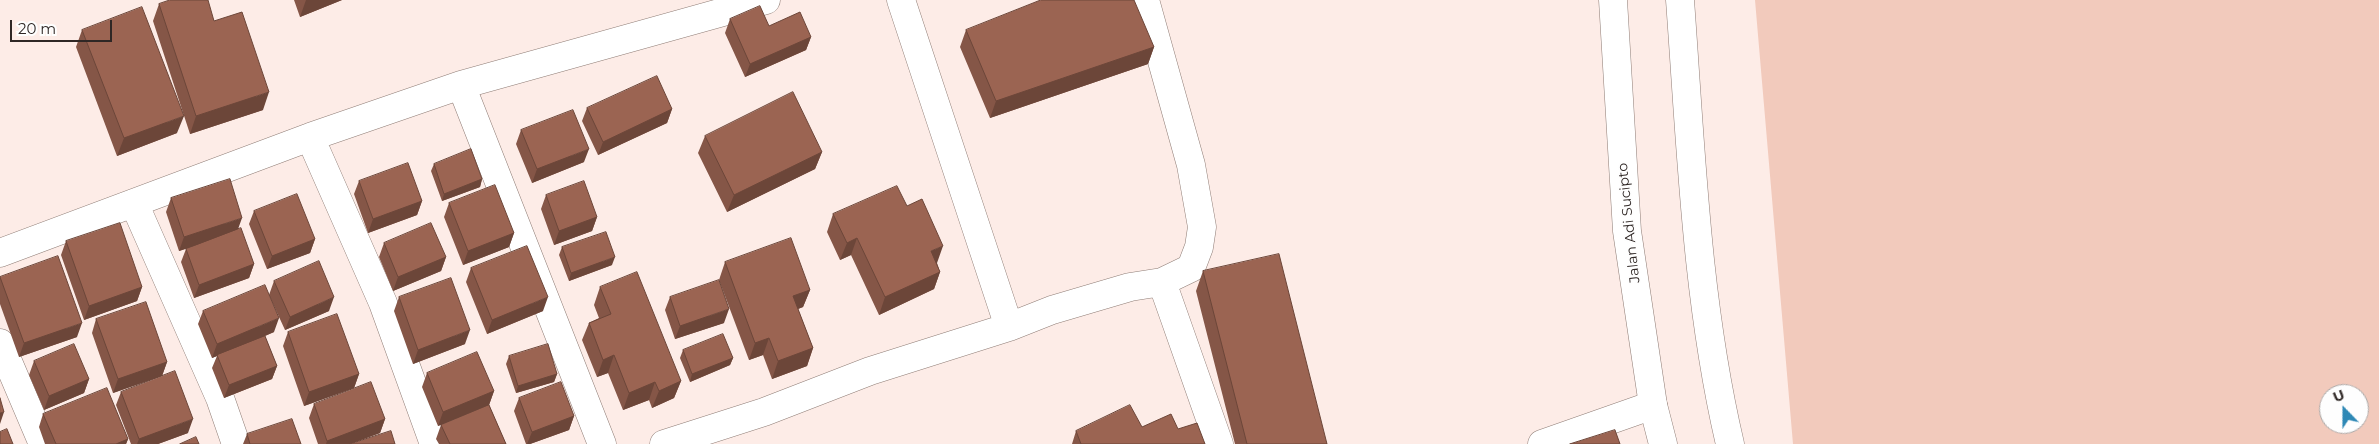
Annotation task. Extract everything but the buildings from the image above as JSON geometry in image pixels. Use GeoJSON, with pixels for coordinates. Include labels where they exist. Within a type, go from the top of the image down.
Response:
{"type":"FeatureCollection","features":[{"type":"Feature","properties":{"kind":"main road"},"geometry":{"type":"LineString","coordinates":[[0,253],[310,137],[461,85],[766,0]]}},
{"type":"Feature","properties":{"kind":"main road"},"geometry":{"type":"LineString","coordinates":[[902,0],[1009,327]]}},
{"type":"Feature","properties":{"kind":"main road"},"geometry":{"type":"LineString","coordinates":[[664,444],[764,412],[870,371],[1009,327],[1060,307],[1130,287],[1162,282],[1191,268],[1199,246],[1202,227],[1191,165],[1145,0]]}},
{"type":"Feature","properties":{"kind":"main road","name":"Jalan Adi Sucipto"},"geometry":{"type":"LineString","coordinates":[[1613,0],[1627,231],[1653,405],[1663,444]]}},
{"type":"Feature","properties":{"kind":"main road"},"geometry":{"type":"LineString","coordinates":[[1680,0],[1698,238],[1708,336],[1730,444]]}},
{"type":"Feature","properties":{"kind":"main road"},"geometry":{"type":"LineString","coordinates":[[461,85],[602,444]]}},
{"type":"Feature","properties":{"kind":"main road"},"geometry":{"type":"LineString","coordinates":[[310,137],[383,303],[434,444]]}},
{"type":"Feature","properties":{"kind":"main road"},"geometry":{"type":"LineString","coordinates":[[134,202],[220,398],[236,444]]}},
{"type":"Feature","properties":{"kind":"main road"},"geometry":{"type":"LineString","coordinates":[[1162,282],[1219,444]]}},
{"type":"Feature","properties":{"kind":"main road"},"geometry":{"type":"LineString","coordinates":[[0,343],[43,444]]}},
{"type":"Feature","properties":{"kind":"main road"},"geometry":{"type":"LineString","coordinates":[[1542,444],[1653,405]]}},
{"type":"Feature","properties":{"kind":"shaded area"},"geometry":{"type":"Polygon","coordinates":[[[1755,0],[2379,0],[2379,444],[1793,444],[1755,0]]]}}]}
